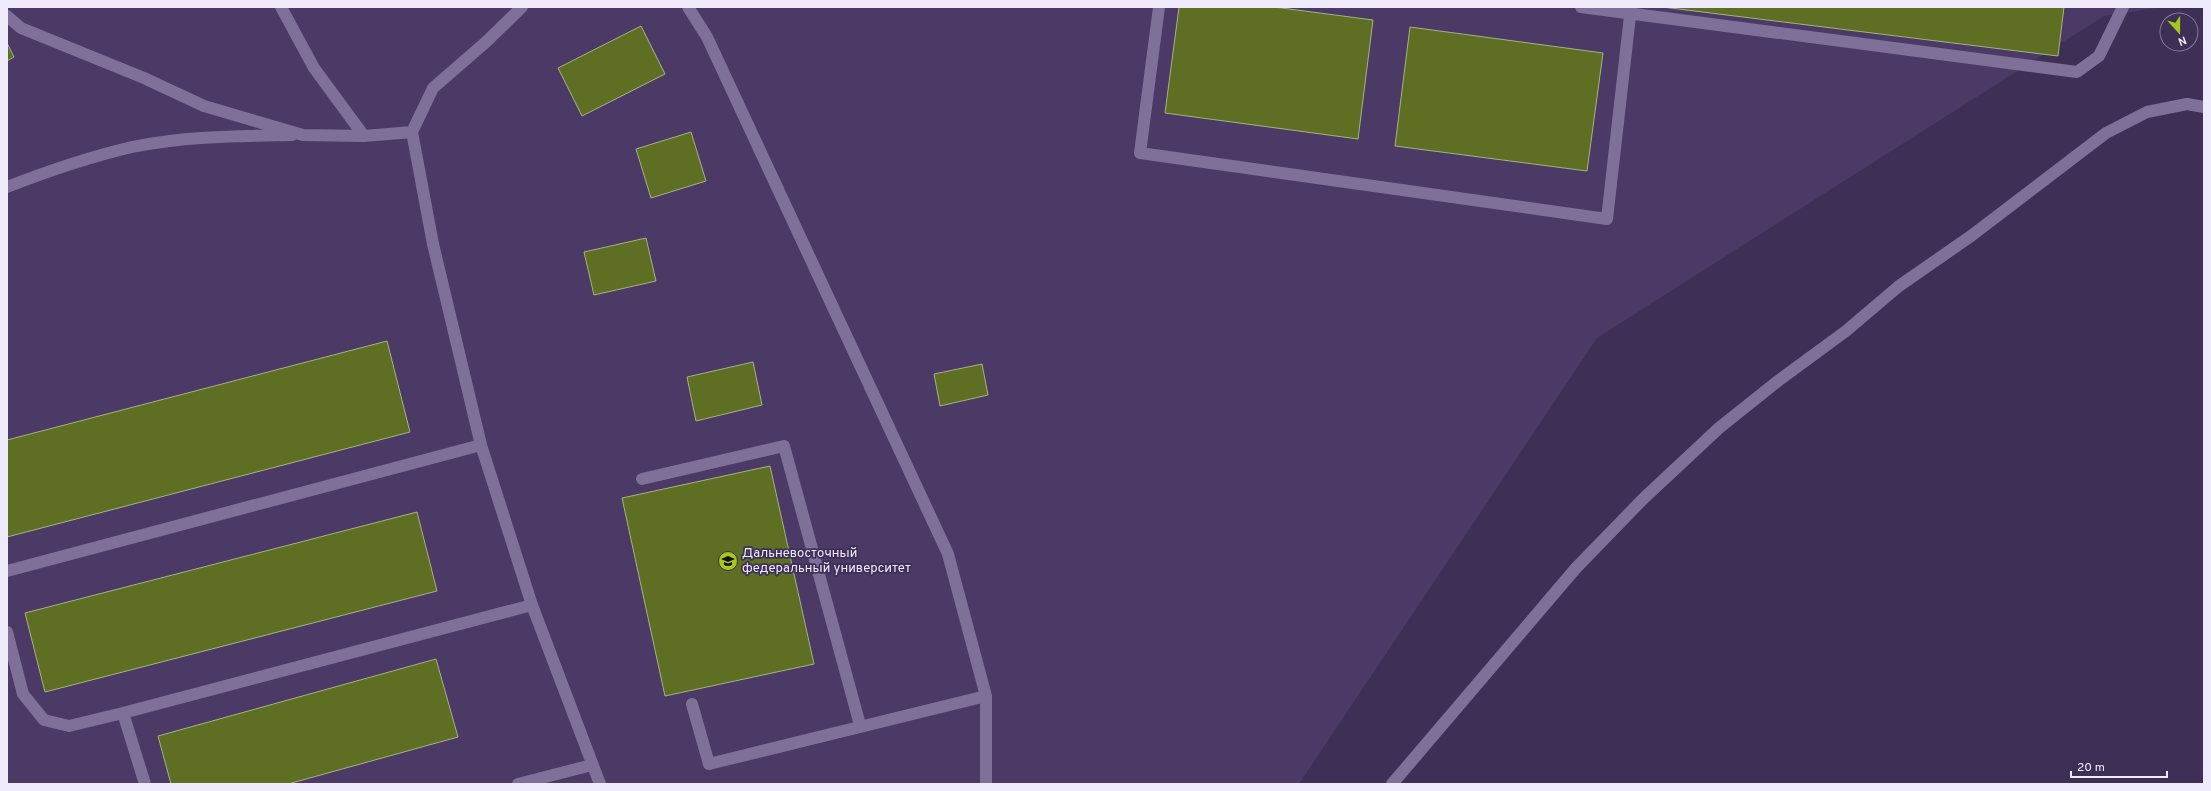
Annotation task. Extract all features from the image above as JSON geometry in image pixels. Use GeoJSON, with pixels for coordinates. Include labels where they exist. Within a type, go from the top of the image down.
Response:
{"type":"FeatureCollection","features":[{"type":"Feature","properties":{"kind":"street"},"geometry":{"type":"LineString","coordinates":[[281,7],[314,68],[364,136]]}},
{"type":"Feature","properties":{"kind":"street"},"geometry":{"type":"LineString","coordinates":[[522,7],[486,42],[433,88],[412,132],[433,244],[481,445],[532,604],[600,784]]}},
{"type":"Feature","properties":{"kind":"street"},"geometry":{"type":"LineString","coordinates":[[688,7],[710,43],[948,554],[986,696],[986,784]]}},
{"type":"Feature","properties":{"kind":"street"},"geometry":{"type":"LineString","coordinates":[[1160,7],[1140,153],[1607,218],[1630,10]]}},
{"type":"Feature","properties":{"kind":"street"},"geometry":{"type":"LineString","coordinates":[[1581,7],[1630,10],[2077,72],[2099,56],[2123,7]]}},
{"type":"Feature","properties":{"kind":"street"},"geometry":{"type":"LineString","coordinates":[[7,16],[21,28],[144,78],[204,106],[303,134]]}},
{"type":"Feature","properties":{"kind":"street"},"geometry":{"type":"LineString","coordinates":[[1392,784],[1576,568],[1643,499],[1719,428],[1778,381],[1846,331],[1899,286],[1971,236],[2106,133],[2147,112],[2187,104],[2204,107]]}},
{"type":"Feature","properties":{"kind":"street"},"geometry":{"type":"LineString","coordinates":[[7,187],[60,166],[133,147],[212,137],[303,134],[364,136],[412,132]]}},
{"type":"Feature","properties":{"kind":"street"},"geometry":{"type":"LineString","coordinates":[[7,571],[481,445]]}},
{"type":"Feature","properties":{"kind":"street"},"geometry":{"type":"LineString","coordinates":[[642,479],[784,446],[860,725]]}},
{"type":"Feature","properties":{"kind":"street"},"geometry":{"type":"LineString","coordinates":[[7,632],[23,694],[44,720],[69,726],[124,713],[532,604]]}},
{"type":"Feature","properties":{"kind":"street"},"geometry":{"type":"LineString","coordinates":[[692,704],[709,764],[860,725],[986,696]]}},
{"type":"Feature","properties":{"kind":"street"},"geometry":{"type":"LineString","coordinates":[[124,713],[145,784]]}},
{"type":"Feature","properties":{"kind":"street"},"geometry":{"type":"LineString","coordinates":[[518,784],[592,766]]}},
{"type":"Feature","properties":{"kind":"shaded area","name":"Дальневосточный федеральный университет"},"geometry":{"type":"Polygon","coordinates":[[[7,7],[2163,7],[2104,16],[1597,338],[1299,784],[7,784],[7,7]]]}},
{"type":"Feature","properties":{"kind":"building"},"geometry":{"type":"Polygon","coordinates":[[[1179,7],[1274,7],[1373,20],[1358,139],[1165,113],[1179,7]]]}},
{"type":"Feature","properties":{"kind":"building"},"geometry":{"type":"Polygon","coordinates":[[[1662,7],[2064,7],[2058,56],[1662,7]]]}},
{"type":"Feature","properties":{"kind":"building"},"geometry":{"type":"Polygon","coordinates":[[[641,26],[665,74],[582,116],[558,68],[641,26]]]}},
{"type":"Feature","properties":{"kind":"building"},"geometry":{"type":"Polygon","coordinates":[[[1410,27],[1603,53],[1587,171],[1395,146],[1410,27]]]}},
{"type":"Feature","properties":{"kind":"building"},"geometry":{"type":"Polygon","coordinates":[[[7,43],[14,57],[7,61],[7,43]]]}},
{"type":"Feature","properties":{"kind":"building"},"geometry":{"type":"Polygon","coordinates":[[[691,132],[706,181],[651,198],[636,149],[691,132]]]}},
{"type":"Feature","properties":{"kind":"building"},"geometry":{"type":"Polygon","coordinates":[[[646,238],[656,281],[594,295],[584,252],[646,238]]]}},
{"type":"Feature","properties":{"kind":"building"},"geometry":{"type":"Polygon","coordinates":[[[387,341],[410,432],[7,537],[7,440],[387,341]]]}},
{"type":"Feature","properties":{"kind":"building"},"geometry":{"type":"Polygon","coordinates":[[[753,362],[762,405],[696,421],[687,377],[753,362]]]}},
{"type":"Feature","properties":{"kind":"building"},"geometry":{"type":"Polygon","coordinates":[[[982,364],[988,395],[940,406],[934,374],[982,364]]]}},
{"type":"Feature","properties":{"kind":"building"},"geometry":{"type":"Polygon","coordinates":[[[770,466],[814,664],[665,696],[622,498],[770,466]]]}},
{"type":"Feature","properties":{"kind":"building"},"geometry":{"type":"Polygon","coordinates":[[[417,512],[437,591],[45,692],[25,613],[417,512]]]}},
{"type":"Feature","properties":{"kind":"building"},"geometry":{"type":"Polygon","coordinates":[[[436,659],[458,737],[288,784],[171,784],[158,736],[436,659]]]}},
{"type":"Feature","properties":{"kind":"place","name":"Дальневосточный федеральный университет"},"geometry":{"type":"Point","coordinates":[728,561]}}]}
